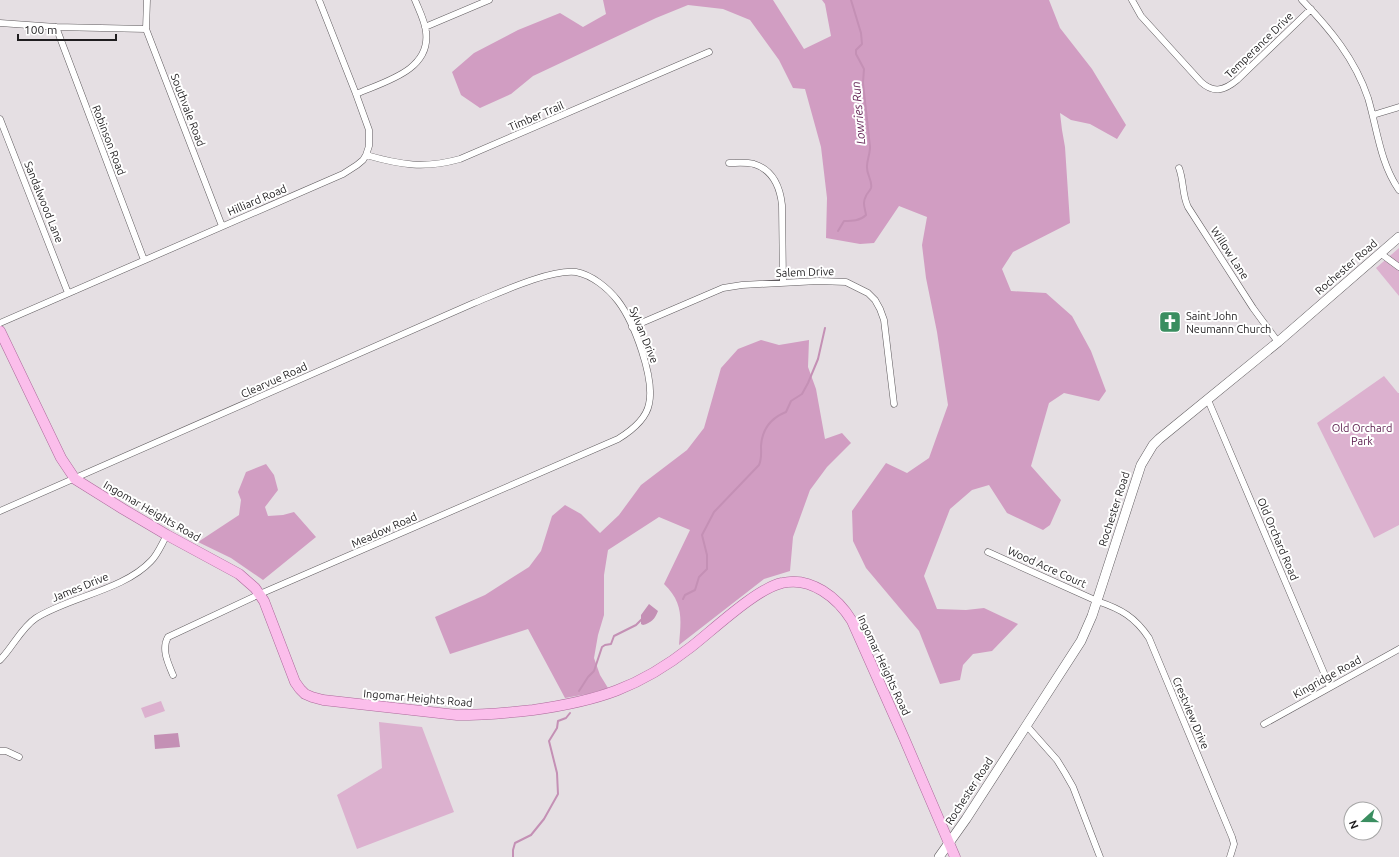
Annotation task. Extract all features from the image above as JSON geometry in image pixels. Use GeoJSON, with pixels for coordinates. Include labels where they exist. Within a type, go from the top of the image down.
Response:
{"type":"FeatureCollection","features":[{"type":"Feature","properties":{"kind":"main road","name":"Ingomar Heights Road"},"geometry":{"type":"LineString","coordinates":[[0,331],[61,458],[75,479],[167,535],[239,574],[260,594],[268,609],[295,682],[300,689],[312,698],[457,715],[474,715],[580,702],[625,688],[660,670],[745,604],[766,590],[778,584],[797,582],[812,586],[832,597],[842,607],[852,622],[902,733],[955,857]]}},
{"type":"Feature","properties":{"kind":"street","name":"Southvale Road"},"geometry":{"type":"LineString","coordinates":[[147,0],[146,30],[222,226]]}},
{"type":"Feature","properties":{"kind":"street"},"geometry":{"type":"LineString","coordinates":[[319,0],[369,130],[369,146],[366,155]]}},
{"type":"Feature","properties":{"kind":"street"},"geometry":{"type":"LineString","coordinates":[[356,94],[400,76],[413,67],[418,61],[425,48],[426,33],[415,0]]}},
{"type":"Feature","properties":{"kind":"street"},"geometry":{"type":"LineString","coordinates":[[425,27],[489,0]]}},
{"type":"Feature","properties":{"kind":"street","name":"Temperance Drive"},"geometry":{"type":"LineString","coordinates":[[1132,0],[1141,16],[1201,82],[1206,86],[1217,89],[1229,86],[1237,80],[1311,9]]}},
{"type":"Feature","properties":{"kind":"street"},"geometry":{"type":"LineString","coordinates":[[1302,0],[1332,31],[1345,49],[1355,68],[1364,86],[1385,162],[1399,190]]}},
{"type":"Feature","properties":{"kind":"street"},"geometry":{"type":"LineString","coordinates":[[0,23],[56,27],[146,30]]}},
{"type":"Feature","properties":{"kind":"street","name":"Robinson Road"},"geometry":{"type":"LineString","coordinates":[[56,27],[144,260]]}},
{"type":"Feature","properties":{"kind":"street","name":"Timber Trail"},"geometry":{"type":"LineString","coordinates":[[366,155],[399,164],[415,166],[460,160],[709,52]]}},
{"type":"Feature","properties":{"kind":"street"},"geometry":{"type":"LineString","coordinates":[[1372,115],[1399,107]]}},
{"type":"Feature","properties":{"kind":"street","name":"Sandalwood Lane"},"geometry":{"type":"LineString","coordinates":[[0,119],[68,293]]}},
{"type":"Feature","properties":{"kind":"street","name":"Hilliard Road"},"geometry":{"type":"LineString","coordinates":[[0,323],[344,174],[363,160],[366,155]]}},
{"type":"Feature","properties":{"kind":"street"},"geometry":{"type":"LineString","coordinates":[[729,163],[753,164],[761,167],[774,178],[778,186],[781,194],[782,205],[783,283]]}},
{"type":"Feature","properties":{"kind":"street","name":"Willow Lane"},"geometry":{"type":"LineString","coordinates":[[1179,168],[1182,177],[1185,200],[1188,207],[1253,308],[1278,342]]}},
{"type":"Feature","properties":{"kind":"street","name":"Rochester Road"},"geometry":{"type":"LineString","coordinates":[[939,857],[1081,641],[1092,616],[1141,464],[1153,445],[1278,342],[1399,237]]}},
{"type":"Feature","properties":{"kind":"street"},"geometry":{"type":"LineString","coordinates":[[1380,253],[1399,267]]}},
{"type":"Feature","properties":{"kind":"street","name":"Sylvan Drive"},"geometry":{"type":"LineString","coordinates":[[558,273],[568,272],[583,274],[597,281],[617,300],[626,314],[645,358],[651,387],[649,405],[641,420]]}},
{"type":"Feature","properties":{"kind":"street","name":"Clearvue Road"},"geometry":{"type":"LineString","coordinates":[[0,511],[474,303],[540,278],[558,273]]}},
{"type":"Feature","properties":{"kind":"street","name":"Salem Drive"},"geometry":{"type":"LineString","coordinates":[[632,327],[724,288],[733,286],[824,281],[846,282],[868,293],[876,300],[880,309],[884,320],[894,404]]}},
{"type":"Feature","properties":{"kind":"street","name":"Old Orchard Road"},"geometry":{"type":"LineString","coordinates":[[1208,400],[1330,687]]}},
{"type":"Feature","properties":{"kind":"street","name":"Meadow Road"},"geometry":{"type":"LineString","coordinates":[[173,675],[164,645],[168,637],[260,594],[618,439],[626,434],[641,420]]}},
{"type":"Feature","properties":{"kind":"street","name":"James Drive"},"geometry":{"type":"LineString","coordinates":[[0,660],[34,619],[57,607],[130,576],[146,565],[156,554],[167,535]]}},
{"type":"Feature","properties":{"kind":"street","name":"Wood Acre Court"},"geometry":{"type":"LineString","coordinates":[[988,552],[1097,601]]}},
{"type":"Feature","properties":{"kind":"street","name":"Crestview Drive"},"geometry":{"type":"LineString","coordinates":[[1097,601],[1114,607],[1130,616],[1137,622],[1149,638],[1232,837],[1234,844],[1230,857]]}},
{"type":"Feature","properties":{"kind":"street","name":"Kingridge Road"},"geometry":{"type":"LineString","coordinates":[[1264,724],[1399,649]]}},
{"type":"Feature","properties":{"kind":"street"},"geometry":{"type":"LineString","coordinates":[[1026,725],[1057,760],[1066,773],[1073,787],[1100,857]]}},
{"type":"Feature","properties":{"kind":"street"},"geometry":{"type":"LineString","coordinates":[[0,751],[6,751],[19,757]]}},
{"type":"Feature","properties":{"kind":"green space"},"geometry":{"type":"Polygon","coordinates":[[[1399,248],[1399,296],[1376,268],[1399,248]]]}},
{"type":"Feature","properties":{"kind":"green space","name":"Old Orchard Park"},"geometry":{"type":"Polygon","coordinates":[[[1384,376],[1399,393],[1399,525],[1374,538],[1317,423],[1384,376]]]}},
{"type":"Feature","properties":{"kind":"green space"},"geometry":{"type":"Polygon","coordinates":[[[161,701],[165,711],[145,718],[141,708],[161,701]]]}},
{"type":"Feature","properties":{"kind":"green space"},"geometry":{"type":"Polygon","coordinates":[[[379,722],[422,727],[454,812],[357,849],[337,795],[382,768],[379,722]]]}},
{"type":"Feature","properties":{"kind":"shaded area"},"geometry":{"type":"Polygon","coordinates":[[[603,0],[773,0],[804,49],[831,36],[825,4],[822,0],[1049,0],[1060,28],[1092,69],[1126,125],[1117,139],[1090,124],[1071,120],[1060,113],[1065,147],[1070,223],[1013,252],[1002,269],[1011,291],[1046,293],[1072,316],[1091,351],[1106,391],[1099,401],[1064,393],[1049,403],[1031,466],[1061,500],[1050,525],[1043,530],[1007,513],[989,485],[972,490],[950,509],[924,576],[937,609],[966,610],[984,608],[1018,624],[992,651],[973,654],[963,665],[960,680],[940,684],[919,631],[866,568],[853,541],[852,511],[886,463],[907,473],[929,458],[948,405],[937,332],[926,278],[922,245],[927,217],[899,206],[874,243],[860,244],[826,238],[827,198],[821,147],[805,89],[793,88],[779,60],[750,20],[723,9],[688,5],[656,18],[533,76],[511,94],[480,108],[461,95],[452,72],[474,53],[518,30],[560,13],[583,27],[606,14],[603,0]]]}},
{"type":"Feature","properties":{"kind":"shaded area"},"geometry":{"type":"Polygon","coordinates":[[[761,340],[779,345],[809,340],[808,367],[816,389],[825,439],[842,433],[851,443],[827,467],[810,490],[793,537],[790,571],[764,579],[679,645],[680,612],[675,598],[664,584],[690,530],[659,517],[608,550],[604,575],[604,615],[598,635],[594,658],[600,675],[608,688],[565,698],[528,629],[450,654],[435,617],[485,595],[529,567],[541,551],[552,516],[565,505],[581,514],[600,533],[619,515],[641,485],[687,450],[704,428],[721,368],[738,349],[761,340]]]}},
{"type":"Feature","properties":{"kind":"shaded area"},"geometry":{"type":"Polygon","coordinates":[[[266,464],[274,475],[278,490],[265,507],[268,516],[283,515],[294,512],[316,537],[263,580],[231,558],[198,542],[239,515],[241,500],[238,492],[246,472],[266,464]]]}},
{"type":"Feature","properties":{"kind":"shaded area"},"geometry":{"type":"Polygon","coordinates":[[[649,604],[658,611],[652,620],[643,625],[641,624],[641,615],[649,604]]]}},
{"type":"Feature","properties":{"kind":"shaded area"},"geometry":{"type":"Polygon","coordinates":[[[178,733],[180,747],[155,749],[154,735],[178,733]]]}},
{"type":"Feature","properties":{"kind":"waterway","name":"Lowries Run"},"geometry":{"type":"LineString","coordinates":[[838,231],[844,221],[859,220],[866,215],[864,201],[866,195],[871,189],[871,183],[867,172],[870,147],[863,83],[864,69],[856,54],[856,50],[862,44],[861,33],[851,0]]}},
{"type":"Feature","properties":{"kind":"waterway","name":"Lowries Run"},"geometry":{"type":"LineString","coordinates":[[683,599],[685,595],[695,590],[699,577],[707,569],[707,555],[702,535],[714,512],[759,465],[763,435],[768,425],[786,412],[791,401],[802,394],[818,359],[825,328]]}},
{"type":"Feature","properties":{"kind":"waterway","name":"Lowries Run"},"geometry":{"type":"LineString","coordinates":[[579,691],[594,671],[602,647],[611,644],[614,636],[636,625],[642,619]]}},
{"type":"Feature","properties":{"kind":"waterway"},"geometry":{"type":"LineString","coordinates":[[513,857],[515,843],[531,835],[544,819],[558,794],[557,773],[549,741],[557,728],[558,721],[566,718],[570,713]]}},
{"type":"Feature","properties":{"kind":"place","name":"Saint John Neumann Church"},"geometry":{"type":"Point","coordinates":[1170,322]}}]}
